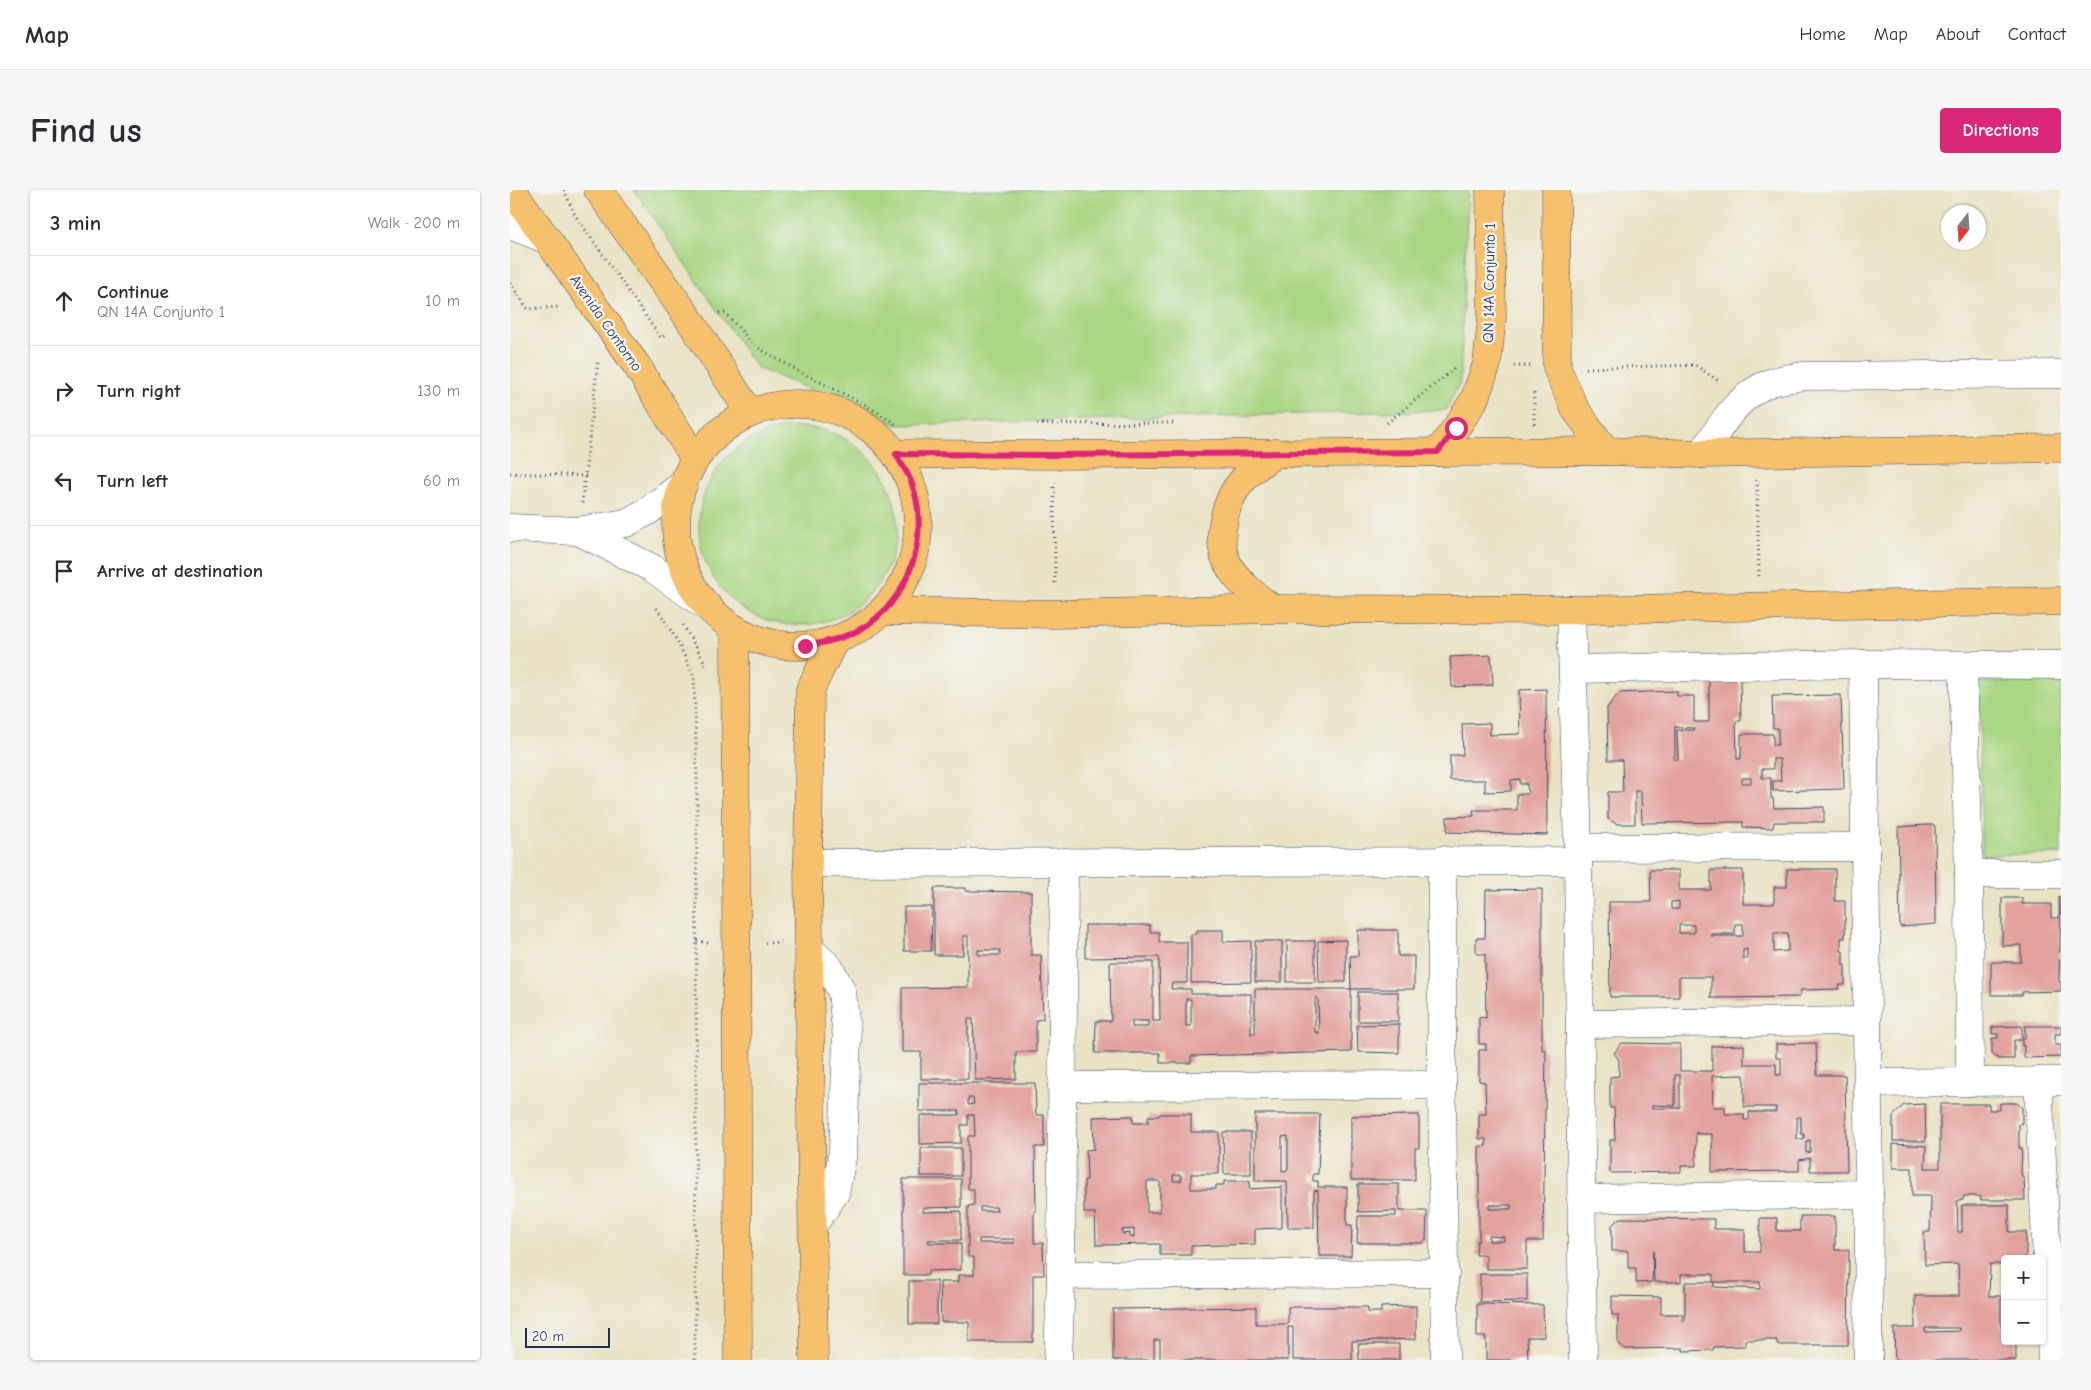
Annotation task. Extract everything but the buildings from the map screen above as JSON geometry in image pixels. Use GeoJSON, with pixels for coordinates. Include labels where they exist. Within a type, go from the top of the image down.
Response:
{"type":"FeatureCollection","features":[{"type":"Feature","properties":{"kind":"main road","name":"Avenida Contorno"},"geometry":{"type":"LineString","coordinates":[[512,190],[637,366],[695,459]]}},
{"type":"Feature","properties":{"kind":"main road"},"geometry":{"type":"LineString","coordinates":[[598,190],[687,316],[750,413]]}},
{"type":"Feature","properties":{"kind":"main road","name":"QN 14A Conjunto 1"},"geometry":{"type":"LineString","coordinates":[[1438,452],[1474,400],[1487,364],[1492,318],[1490,190]]}},
{"type":"Feature","properties":{"kind":"main road"},"geometry":{"type":"LineString","coordinates":[[1556,190],[1557,368],[1575,409],[1606,451]]}},
{"type":"Feature","properties":{"kind":"main road"},"geometry":{"type":"LineString","coordinates":[[803,404],[855,418],[896,454],[912,484],[920,518],[917,552],[905,584],[884,611],[861,629],[834,641],[805,646],[768,643],[734,629],[706,606],[688,578],[678,548],[676,516],[683,484],[695,459],[719,432],[750,413],[803,404]]}},
{"type":"Feature","properties":{"kind":"main road"},"geometry":{"type":"LineString","coordinates":[[896,454],[1054,455],[1606,451],[1702,454],[2058,452]]}},
{"type":"Feature","properties":{"kind":"main road"},"geometry":{"type":"LineString","coordinates":[[1273,610],[1242,584],[1224,558],[1220,535],[1227,505],[1242,481],[1275,453]]}},
{"type":"Feature","properties":{"kind":"main road"},"geometry":{"type":"LineString","coordinates":[[884,611],[1055,614],[1273,610],[1570,610],[2057,598]]}},
{"type":"Feature","properties":{"kind":"main road"},"geometry":{"type":"LineString","coordinates":[[734,629],[738,1360]]}},
{"type":"Feature","properties":{"kind":"main road"},"geometry":{"type":"LineString","coordinates":[[814,1360],[808,863],[810,690],[834,641]]}},
{"type":"Feature","properties":{"kind":"street"},"geometry":{"type":"LineString","coordinates":[[510,224],[548,240]]}},
{"type":"Feature","properties":{"kind":"street"},"geometry":{"type":"LineString","coordinates":[[1702,454],[1727,416],[1743,398],[1772,382],[1802,376],[2061,374]]}},
{"type":"Feature","properties":{"kind":"street"},"geometry":{"type":"LineString","coordinates":[[510,528],[578,531],[626,522],[648,511],[683,484]]}},
{"type":"Feature","properties":{"kind":"street"},"geometry":{"type":"LineString","coordinates":[[578,531],[650,577],[706,606]]}},
{"type":"Feature","properties":{"kind":"street"},"geometry":{"type":"LineString","coordinates":[[1570,610],[1578,854],[1583,1360]]}},
{"type":"Feature","properties":{"kind":"street"},"geometry":{"type":"LineString","coordinates":[[1573,669],[1863,664],[2061,665]]}},
{"type":"Feature","properties":{"kind":"street"},"geometry":{"type":"LineString","coordinates":[[1863,664],[1869,1194],[1868,1360]]}},
{"type":"Feature","properties":{"kind":"street"},"geometry":{"type":"LineString","coordinates":[[1962,665],[1969,874],[1970,1082]]}},
{"type":"Feature","properties":{"kind":"street"},"geometry":{"type":"LineString","coordinates":[[808,863],[1442,860],[1578,854],[1866,847]]}},
{"type":"Feature","properties":{"kind":"street"},"geometry":{"type":"LineString","coordinates":[[1442,860],[1445,1360]]}},
{"type":"Feature","properties":{"kind":"street"},"geometry":{"type":"LineString","coordinates":[[1058,1360],[1061,1275],[1064,862]]}},
{"type":"Feature","properties":{"kind":"street"},"geometry":{"type":"LineString","coordinates":[[1969,874],[2061,874]]}},
{"type":"Feature","properties":{"kind":"street"},"geometry":{"type":"LineString","coordinates":[[809,949],[829,967],[842,992],[847,1038],[843,1152],[835,1192],[813,1225]]}},
{"type":"Feature","properties":{"kind":"street"},"geometry":{"type":"LineString","coordinates":[[1580,1024],[1866,1021]]}},
{"type":"Feature","properties":{"kind":"street"},"geometry":{"type":"LineString","coordinates":[[1868,1083],[2049,1081],[2055,1352]]}},
{"type":"Feature","properties":{"kind":"street"},"geometry":{"type":"LineString","coordinates":[[1062,1086],[1442,1085]]}},
{"type":"Feature","properties":{"kind":"street"},"geometry":{"type":"LineString","coordinates":[[1581,1199],[1869,1194]]}},
{"type":"Feature","properties":{"kind":"street"},"geometry":{"type":"LineString","coordinates":[[1061,1275],[1445,1273]]}},
{"type":"Feature","properties":{"kind":"path"},"geometry":{"type":"LineString","coordinates":[[564,190],[575,215],[661,338],[687,316],[725,313],[755,346],[798,371],[864,404],[897,425],[904,427]]}},
{"type":"Feature","properties":{"kind":"path"},"geometry":{"type":"LineString","coordinates":[[510,282],[528,309],[569,307]]}},
{"type":"Feature","properties":{"kind":"path"},"geometry":{"type":"LineString","coordinates":[[578,531],[586,476],[598,358]]}},
{"type":"Feature","properties":{"kind":"path"},"geometry":{"type":"LineString","coordinates":[[1386,424],[1453,368],[1487,364],[1557,368],[1695,365],[1743,398]]}},
{"type":"Feature","properties":{"kind":"path"},"geometry":{"type":"LineString","coordinates":[[1032,425],[1050,423],[1178,423]]}},
{"type":"Feature","properties":{"kind":"path"},"geometry":{"type":"LineString","coordinates":[[1050,423],[1054,455],[1055,614]]}},
{"type":"Feature","properties":{"kind":"path"},"geometry":{"type":"LineString","coordinates":[[1757,453],[1759,606]]}},
{"type":"Feature","properties":{"kind":"path"},"geometry":{"type":"LineString","coordinates":[[510,473],[586,476]]}},
{"type":"Feature","properties":{"kind":"path"},"geometry":{"type":"LineString","coordinates":[[650,577],[654,604],[676,638],[694,676],[697,782],[695,1360]]}},
{"type":"Feature","properties":{"kind":"path"},"geometry":{"type":"LineString","coordinates":[[678,619],[704,662],[706,671]]}},
{"type":"Feature","properties":{"kind":"green space"},"geometry":{"type":"Polygon","coordinates":[[[634,190],[1468,190],[1460,382],[1446,410],[897,425],[757,368],[634,190]]]}},
{"type":"Feature","properties":{"kind":"green space"},"geometry":{"type":"Polygon","coordinates":[[[798,427],[817,429],[836,435],[853,444],[868,456],[880,471],[889,488],[895,507],[897,526],[895,545],[889,564],[880,581],[868,596],[853,608],[836,617],[817,623],[798,625],[779,623],[760,617],[743,608],[728,596],[716,581],[707,564],[701,545],[699,526],[701,507],[707,488],[716,471],[728,456],[743,444],[760,435],[779,429],[798,427]]]}},
{"type":"Feature","properties":{"kind":"green space"},"geometry":{"type":"Polygon","coordinates":[[[2061,681],[2061,854],[1982,855],[1979,682],[2061,681]]]}},
{"type":"Feature","properties":{"kind":"route"},"geometry":{"type":"LineString","coordinates":[[805,646],[834,641],[861,629],[884,611],[905,584],[917,552],[920,518],[912,484],[896,454],[1054,455],[1438,452],[1456,428]]}}]}
